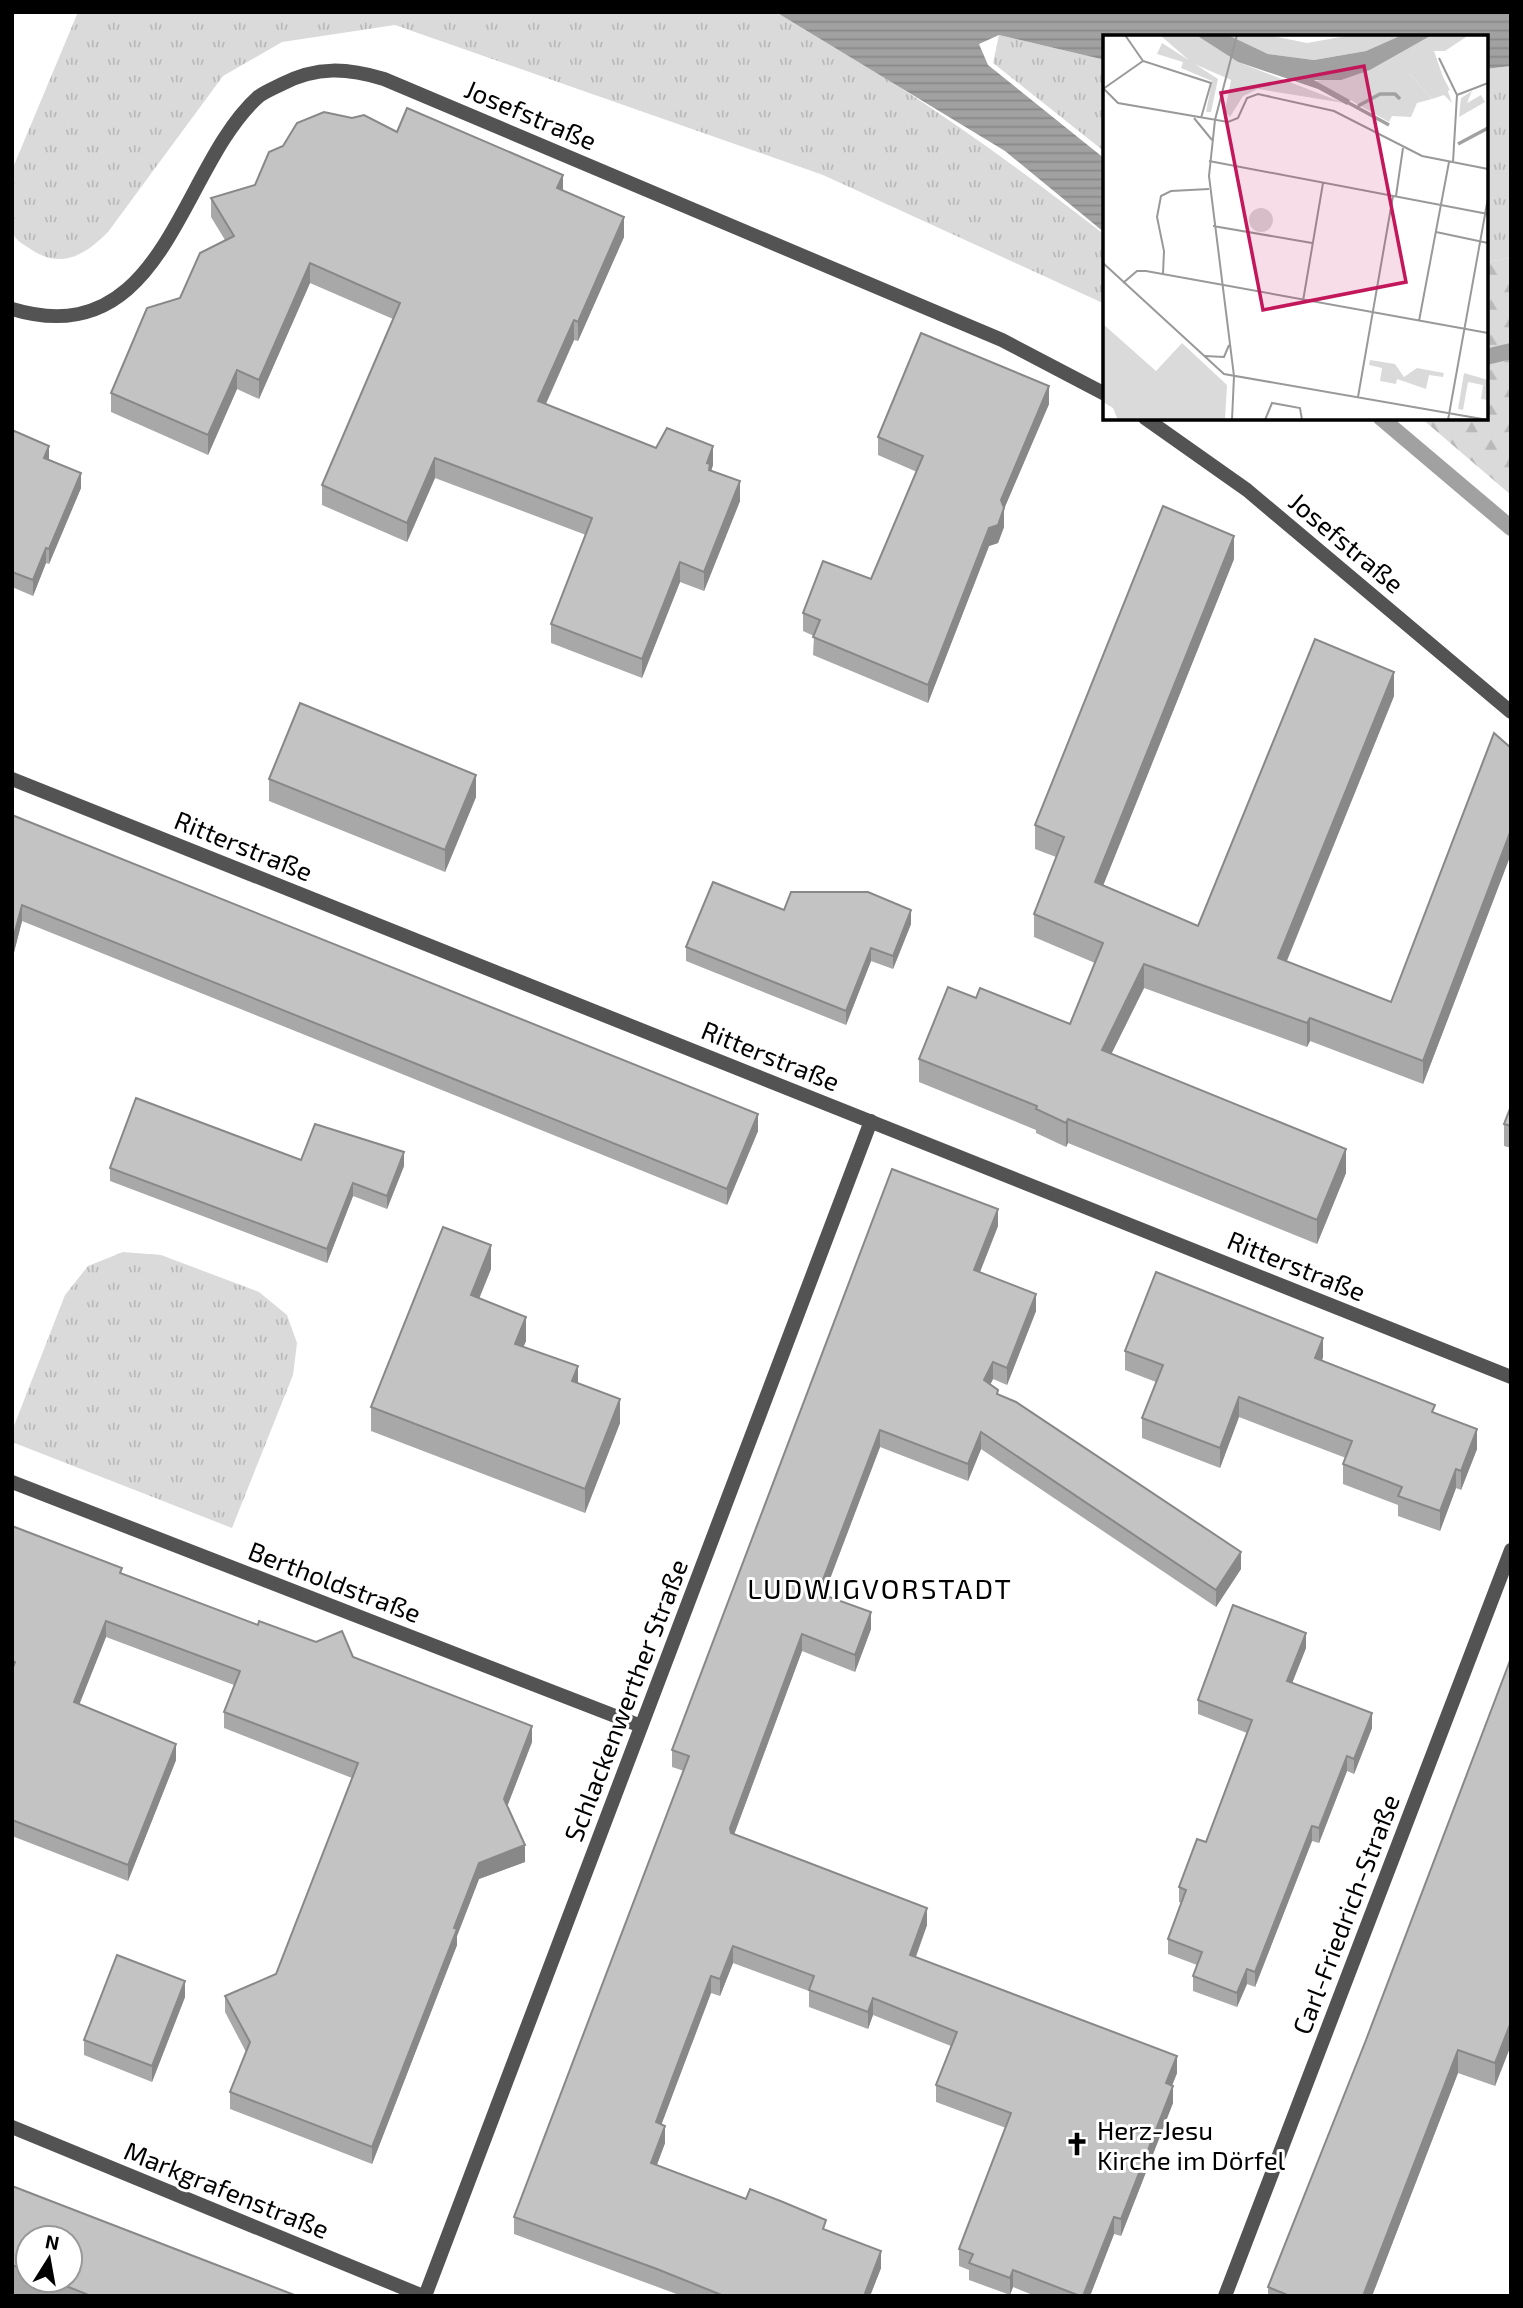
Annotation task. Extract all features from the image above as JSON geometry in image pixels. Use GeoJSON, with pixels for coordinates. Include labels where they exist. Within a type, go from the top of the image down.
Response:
{"type":"FeatureCollection","features":[{"type":"Feature","properties":{"kind":"street","name":"Josefstraße"},"geometry":{"type":"LineString","coordinates":[[12,309],[57,317],[101,307],[130,286],[163,250],[230,132],[259,96],[290,80],[320,70],[349,69],[384,79],[978,330],[1103,393]]}},
{"type":"Feature","properties":{"kind":"street","name":"Josefstraße"},"geometry":{"type":"LineString","coordinates":[[1149,420],[1247,490],[1511,712]]}},
{"type":"Feature","properties":{"kind":"street","name":"Ritterstraße"},"geometry":{"type":"LineString","coordinates":[[12,779],[1511,1377]]}},
{"type":"Feature","properties":{"kind":"street","name":"Schlackenwerther Straße"},"geometry":{"type":"LineString","coordinates":[[424,2296],[871,1121]]}},
{"type":"Feature","properties":{"kind":"street","name":"Bertholdstraße"},"geometry":{"type":"LineString","coordinates":[[12,1482],[641,1726]]}},
{"type":"Feature","properties":{"kind":"street","name":"Carl-Friedrich-Straße"},"geometry":{"type":"LineString","coordinates":[[1225,2296],[1511,1550]]}},
{"type":"Feature","properties":{"kind":"street","name":"Markgrafenstraße"},"geometry":{"type":"LineString","coordinates":[[12,2127],[424,2296]]}},
{"type":"Feature","properties":{"kind":"green space"},"geometry":{"type":"Polygon","coordinates":[[[78,12],[777,12],[862,63],[945,118],[1103,233],[1103,303],[823,175],[395,25],[282,42],[223,76],[108,232],[91,247],[73,257],[53,259],[43,256],[16,238],[12,232],[12,170],[78,12]]]}},
{"type":"Feature","properties":{"kind":"green space"},"geometry":{"type":"Polygon","coordinates":[[[999,35],[1103,60],[1103,150],[993,63],[999,35]]]}},
{"type":"Feature","properties":{"kind":"green space"},"geometry":{"type":"Polygon","coordinates":[[[1511,66],[1511,258],[1488,262],[1488,69],[1511,66]]]}},
{"type":"Feature","properties":{"kind":"green space"},"geometry":{"type":"Polygon","coordinates":[[[1511,258],[1511,495],[1423,420],[1488,420],[1488,262],[1511,258]]]}},
{"type":"Feature","properties":{"kind":"green space"},"geometry":{"type":"Polygon","coordinates":[[[123,1252],[161,1255],[259,1292],[287,1315],[297,1343],[293,1375],[232,1528],[12,1442],[12,1431],[65,1295],[88,1266],[123,1252]]]}},
{"type":"Feature","properties":{"kind":"shaded area"},"geometry":{"type":"Polygon","coordinates":[[[776,12],[1511,12],[1511,66],[1488,69],[1488,35],[1103,35],[1103,60],[999,35],[979,44],[988,65],[1103,157],[1103,231],[1005,151],[776,12]]]}},
{"type":"Feature","properties":{"kind":"building"},"geometry":{"type":"Polygon","coordinates":[[[407,108],[563,175],[557,188],[624,217],[578,322],[574,320],[538,401],[656,448],[667,428],[713,446],[707,463],[710,464],[709,470],[740,481],[704,572],[680,562],[642,659],[551,624],[592,518],[435,458],[407,523],[322,485],[400,303],[310,263],[259,380],[237,370],[208,435],[111,393],[147,308],[180,298],[200,253],[234,236],[211,198],[255,185],[269,152],[283,146],[297,123],[324,112],[352,118],[364,115],[397,132],[407,108]]]}},
{"type":"Feature","properties":{"kind":"building"},"geometry":{"type":"Polygon","coordinates":[[[921,333],[1049,386],[1001,500],[1004,508],[998,525],[989,528],[928,685],[813,637],[820,620],[803,613],[823,561],[871,579],[923,456],[878,437],[921,333]]]}},
{"type":"Feature","properties":{"kind":"building"},"geometry":{"type":"Polygon","coordinates":[[[12,430],[49,446],[44,458],[81,473],[33,580],[12,572],[12,430]]]}},
{"type":"Feature","properties":{"kind":"building"},"geometry":{"type":"Polygon","coordinates":[[[1163,506],[1234,536],[1095,882],[1198,926],[1315,639],[1394,672],[1278,958],[1391,1002],[1494,733],[1511,748],[1511,830],[1423,1061],[1310,1018],[1307,1023],[1144,964],[1102,1050],[1346,1149],[1317,1220],[1068,1119],[1066,1123],[1036,1109],[1037,1106],[919,1059],[948,987],[976,998],[980,988],[1070,1024],[1103,943],[1034,914],[1064,837],[1035,825],[1163,506]]]}},
{"type":"Feature","properties":{"kind":"building"},"geometry":{"type":"Polygon","coordinates":[[[300,703],[476,775],[445,850],[269,779],[300,703]]]}},
{"type":"Feature","properties":{"kind":"building"},"geometry":{"type":"Polygon","coordinates":[[[12,815],[758,1114],[727,1189],[22,905],[12,943],[12,815]]]}},
{"type":"Feature","properties":{"kind":"building"},"geometry":{"type":"Polygon","coordinates":[[[713,882],[784,910],[791,892],[868,892],[911,910],[893,956],[871,948],[846,1011],[686,947],[713,882]]]}},
{"type":"Feature","properties":{"kind":"building"},"geometry":{"type":"Polygon","coordinates":[[[136,1098],[301,1160],[315,1124],[404,1152],[387,1196],[353,1183],[327,1249],[110,1168],[136,1098]]]}},
{"type":"Feature","properties":{"kind":"building"},"geometry":{"type":"Polygon","coordinates":[[[1511,1106],[1511,1126],[1504,1124],[1511,1106]]]}},
{"type":"Feature","properties":{"kind":"building"},"geometry":{"type":"Polygon","coordinates":[[[892,1169],[998,1209],[974,1270],[1036,1294],[1007,1368],[993,1362],[984,1380],[998,1390],[997,1394],[1016,1402],[1241,1552],[1216,1590],[981,1432],[968,1464],[880,1430],[818,1593],[871,1612],[855,1655],[802,1634],[730,1828],[731,1833],[927,1908],[910,1955],[1177,2056],[1166,2083],[1173,2086],[1121,2219],[1114,2217],[1083,2296],[1013,2270],[1010,2278],[969,2263],[973,2254],[959,2249],[1011,2113],[936,2085],[957,2032],[873,1998],[868,2012],[809,1990],[814,1976],[733,1946],[720,1979],[711,1976],[676,2068],[656,2122],[665,2126],[651,2163],[746,2199],[750,2189],[826,2220],[823,2229],[881,2251],[864,2296],[724,2296],[514,2217],[689,1756],[672,1750],[892,1169]]]}},
{"type":"Feature","properties":{"kind":"building"},"geometry":{"type":"Polygon","coordinates":[[[443,1227],[491,1245],[471,1295],[526,1317],[515,1344],[578,1366],[572,1381],[620,1399],[585,1489],[371,1407],[443,1227]]]}},
{"type":"Feature","properties":{"kind":"building"},"geometry":{"type":"Polygon","coordinates":[[[1156,1272],[1323,1338],[1315,1358],[1435,1405],[1432,1412],[1477,1429],[1461,1471],[1456,1469],[1440,1511],[1398,1496],[1402,1487],[1343,1464],[1352,1441],[1239,1397],[1220,1448],[1142,1418],[1163,1365],[1125,1351],[1156,1272]]]}},
{"type":"Feature","properties":{"kind":"building"},"geometry":{"type":"Polygon","coordinates":[[[12,1526],[122,1568],[120,1573],[258,1625],[259,1621],[316,1642],[342,1631],[353,1657],[532,1726],[504,1799],[525,1845],[479,1863],[454,1928],[457,1929],[372,2147],[230,2092],[250,2042],[225,1996],[276,1974],[358,1763],[224,1712],[240,1671],[106,1621],[74,1702],[176,1744],[128,1865],[12,1820],[12,1670],[15,1662],[12,1661],[12,1526]]]}},
{"type":"Feature","properties":{"kind":"building"},"geometry":{"type":"Polygon","coordinates":[[[1233,1605],[1306,1633],[1287,1681],[1372,1713],[1354,1759],[1347,1756],[1319,1828],[1312,1826],[1255,1972],[1247,1969],[1237,1993],[1193,1976],[1202,1952],[1168,1939],[1186,1890],[1179,1887],[1197,1839],[1206,1842],[1252,1720],[1198,1700],[1233,1605]]]}},
{"type":"Feature","properties":{"kind":"building"},"geometry":{"type":"Polygon","coordinates":[[[1511,1658],[1511,2022],[1495,2063],[1458,2050],[1363,2296],[1290,2296],[1268,2287],[1366,2040],[1511,1658]]]}},
{"type":"Feature","properties":{"kind":"building"},"geometry":{"type":"Polygon","coordinates":[[[117,1955],[185,1981],[152,2066],[84,2040],[117,1955]]]}},
{"type":"Feature","properties":{"kind":"building"},"geometry":{"type":"Polygon","coordinates":[[[12,2186],[297,2296],[91,2296],[84,2293],[84,2224],[14,2224],[14,2266],[12,2186]]]}},
{"type":"Feature","properties":{"kind":"waterway"},"geometry":{"type":"LineString","coordinates":[[1488,357],[1511,351]]}},
{"type":"Feature","properties":{"kind":"waterway"},"geometry":{"type":"LineString","coordinates":[[1383,420],[1511,528]]}},
{"type":"Feature","properties":{"kind":"place","name":"Herz-Jesu Kirche im Dörfel"},"geometry":{"type":"Point","coordinates":[1077,2144]}},
{"type":"Feature","properties":{"kind":"district","name":"LUDWIGVORSTADT"},"geometry":{"type":"Point","coordinates":[880,1588]}}]}
